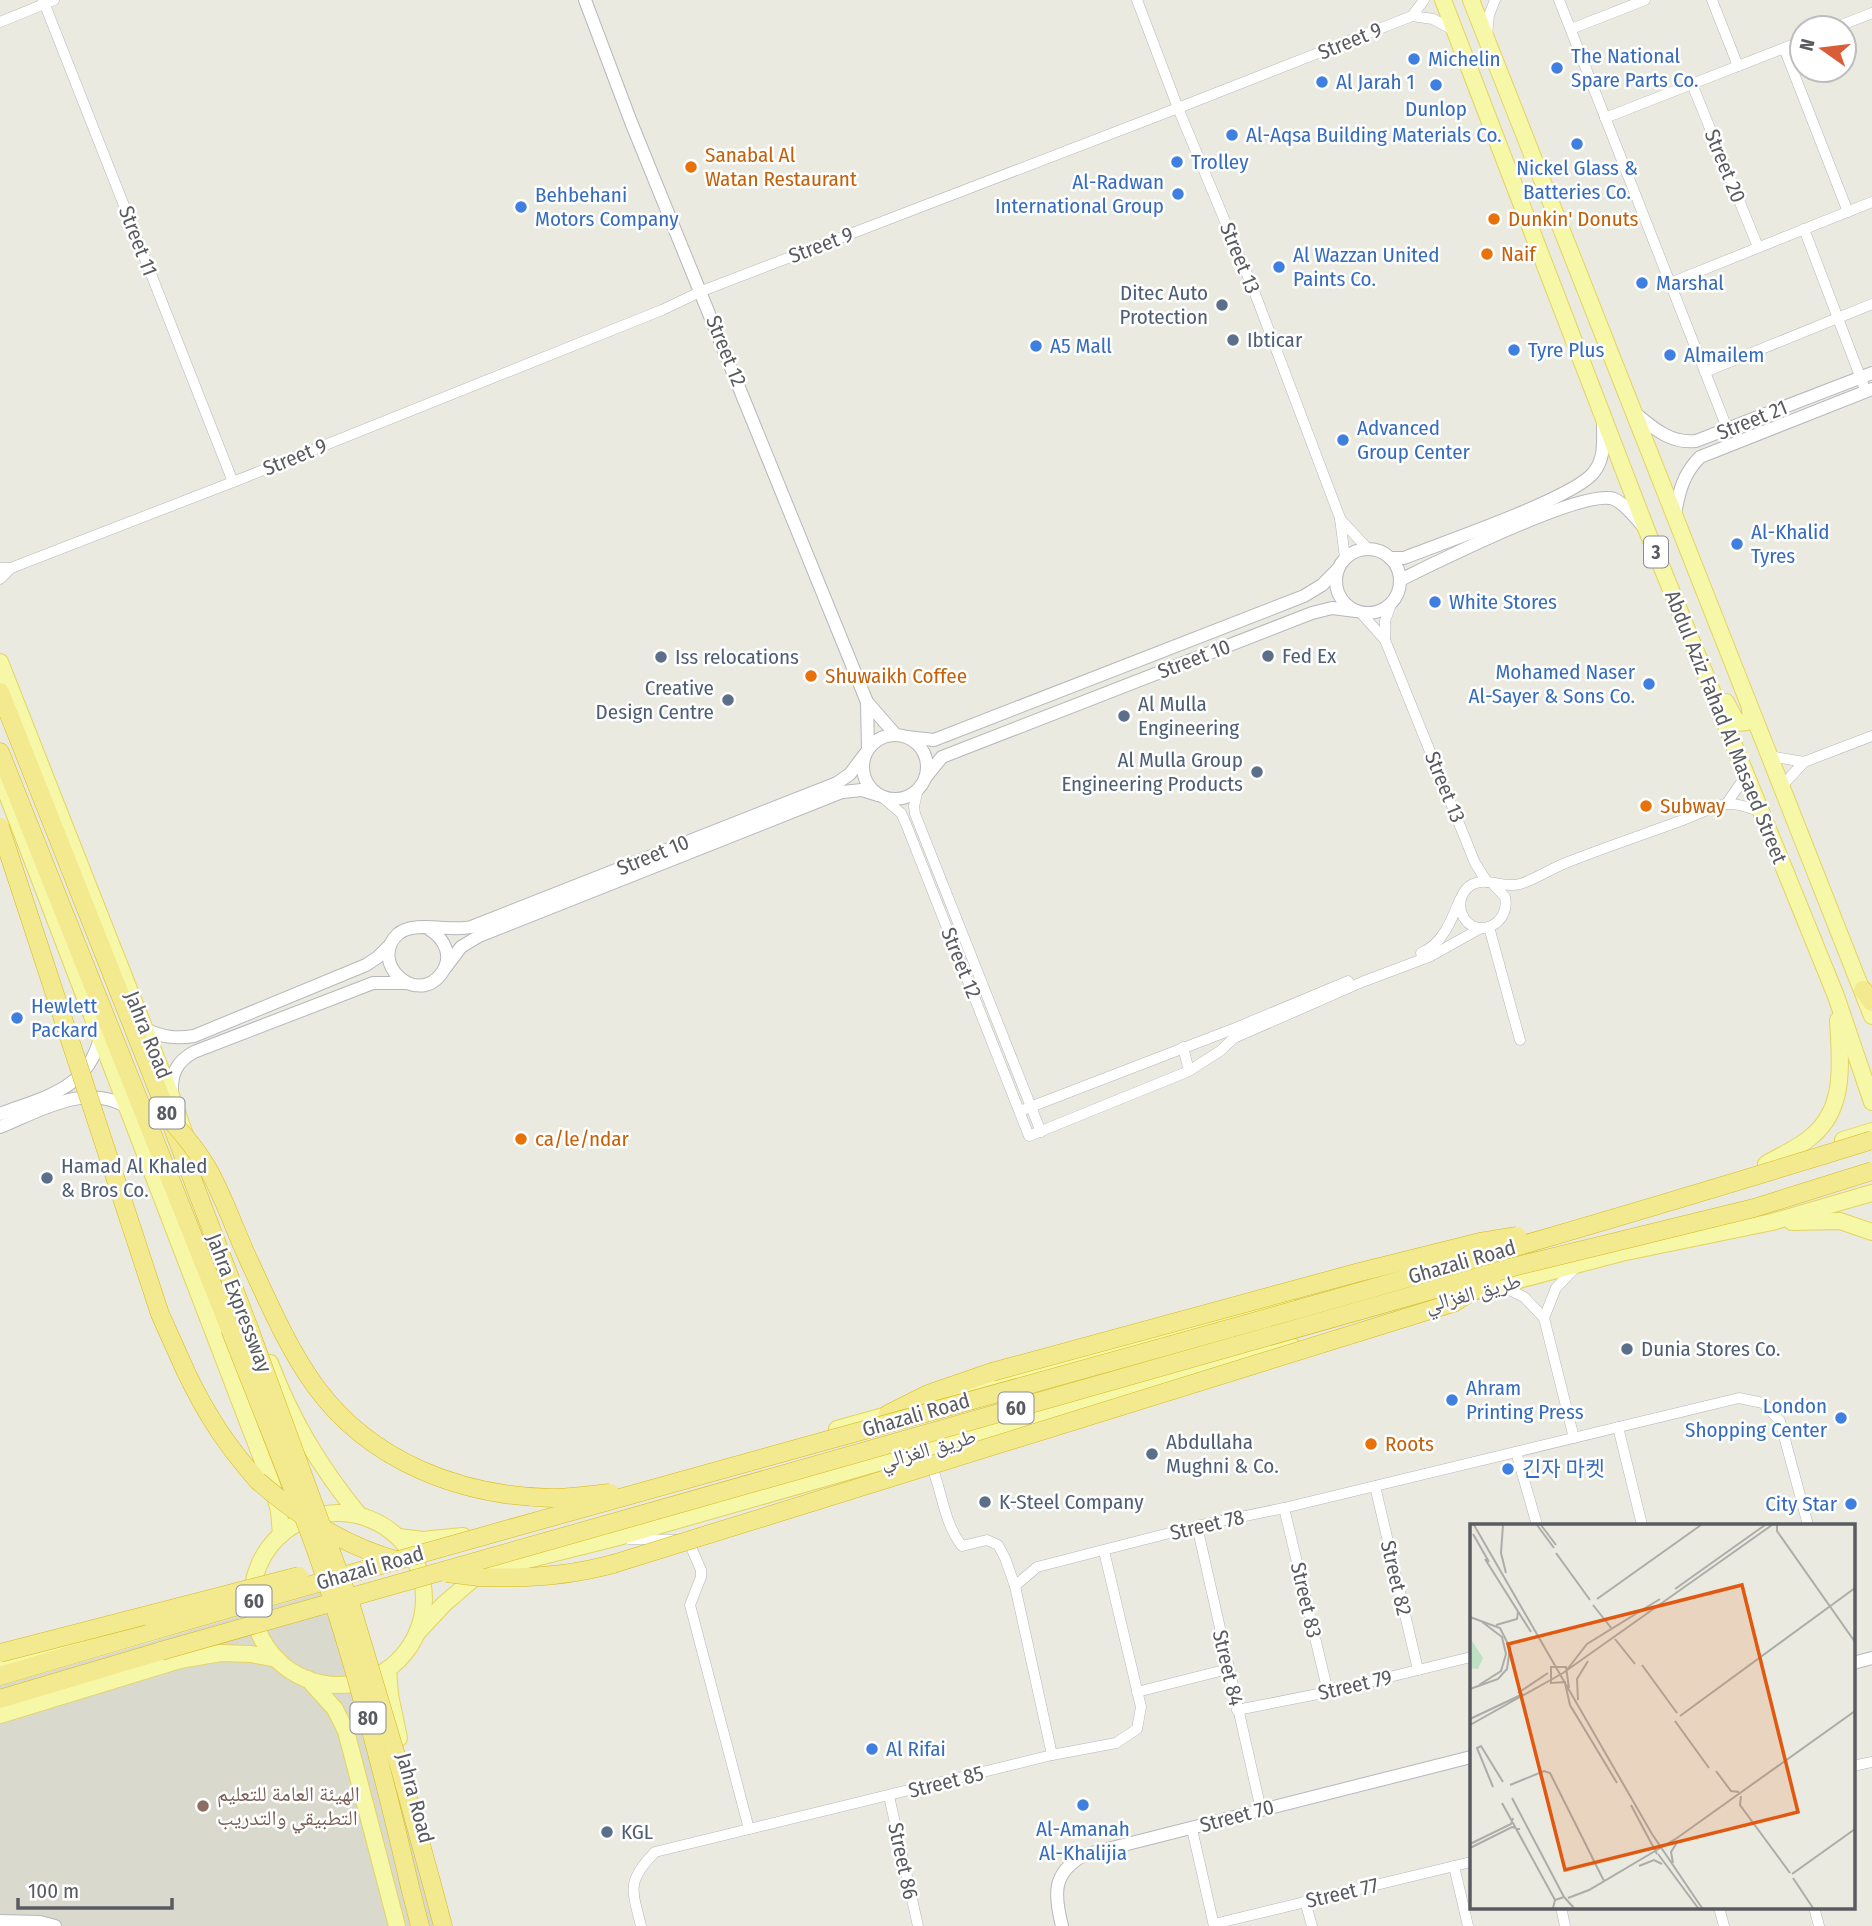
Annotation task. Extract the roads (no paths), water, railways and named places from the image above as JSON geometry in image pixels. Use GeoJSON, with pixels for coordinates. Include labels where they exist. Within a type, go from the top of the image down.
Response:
{"type":"FeatureCollection","features":[{"type":"Feature","properties":{"kind":"highway","name":"Jahra Expressway"},"geometry":{"type":"LineString","coordinates":[[0,692],[169,1118],[334,1555],[388,1728],[443,1926]]}},
{"type":"Feature","properties":{"kind":"highway","name":"Jahra Expressway"},"geometry":{"type":"LineString","coordinates":[[0,752],[316,1552],[368,1718],[417,1922]]}},
{"type":"Feature","properties":{"kind":"highway"},"geometry":{"type":"LineString","coordinates":[[0,827],[160,1314],[204,1410],[228,1447],[277,1498],[320,1527],[394,1560],[441,1572],[480,1577],[554,1576],[593,1569],[1453,1303],[1513,1267]]}},
{"type":"Feature","properties":{"kind":"highway"},"geometry":{"type":"LineString","coordinates":[[169,1118],[192,1144],[209,1171],[272,1309],[315,1385],[334,1410],[379,1448],[464,1487],[508,1495],[554,1498],[652,1490]]}},
{"type":"Feature","properties":{"kind":"highway","name":"Ghazali Road"},"geometry":{"type":"LineString","coordinates":[[0,1676],[388,1563],[1587,1227],[1872,1140]]}},
{"type":"Feature","properties":{"kind":"highway","name":"Ghazali Road"},"geometry":{"type":"LineString","coordinates":[[0,1699],[1513,1267],[1754,1208],[1872,1171]]}},
{"type":"Feature","properties":{"kind":"highway"},"geometry":{"type":"LineString","coordinates":[[888,1414],[928,1394],[992,1372],[1480,1242],[1587,1227]]}},
{"type":"Feature","properties":{"kind":"highway"},"geometry":{"type":"LineString","coordinates":[[0,1653],[348,1564],[388,1563]]}},
{"type":"Feature","properties":{"kind":"main road","name":"Abdul Aziz Fahad Al Masaed Street"},"geometry":{"type":"LineString","coordinates":[[1443,0],[1647,531],[1836,996],[1872,1102]]}},
{"type":"Feature","properties":{"kind":"main road","name":"Abdul Aziz Fahad Al Masaed Street"},"geometry":{"type":"LineString","coordinates":[[1471,0],[1750,709],[1867,996],[1872,1016]]}},
{"type":"Feature","properties":{"kind":"main road"},"geometry":{"type":"LineString","coordinates":[[1676,601],[1694,620],[1732,717],[1737,723],[1747,722],[1751,717],[1750,709]]}},
{"type":"Feature","properties":{"kind":"main road","name":"Jahra Road"},"geometry":{"type":"LineString","coordinates":[[0,662],[172,1098],[285,1398],[318,1463],[359,1515]]}},
{"type":"Feature","properties":{"kind":"main road"},"geometry":{"type":"LineString","coordinates":[[0,776],[272,1485],[279,1511],[281,1535]]}},
{"type":"Feature","properties":{"kind":"main road"},"geometry":{"type":"LineString","coordinates":[[1766,1164],[1812,1136],[1824,1124],[1832,1108],[1842,1070],[1836,996]]}},
{"type":"Feature","properties":{"kind":"main road"},"geometry":{"type":"LineString","coordinates":[[1766,1164],[1872,1131]]}},
{"type":"Feature","properties":{"kind":"main road","name":"طريق الغزالي"},"geometry":{"type":"LineString","coordinates":[[399,1537],[422,1540],[457,1538],[888,1414],[1533,1235],[1766,1164]]}},
{"type":"Feature","properties":{"kind":"main road"},"geometry":{"type":"LineString","coordinates":[[1579,1265],[1621,1253],[1772,1222],[1872,1193]]}},
{"type":"Feature","properties":{"kind":"main road"},"geometry":{"type":"LineString","coordinates":[[1772,1222],[1840,1221],[1872,1232]]}},
{"type":"Feature","properties":{"kind":"main road","name":"طريق الغزالي"},"geometry":{"type":"LineString","coordinates":[[417,1633],[444,1604],[472,1580],[491,1569],[615,1538],[1498,1285],[1579,1265]]}},
{"type":"Feature","properties":{"kind":"main road"},"geometry":{"type":"LineString","coordinates":[[325,1513],[359,1515],[380,1523],[399,1537],[414,1558],[423,1582],[424,1608],[417,1633],[405,1653],[388,1669],[367,1680],[343,1685],[308,1679],[277,1659],[261,1635],[253,1610],[257,1573],[266,1553],[281,1535],[302,1521],[325,1513]]}},
{"type":"Feature","properties":{"kind":"main road"},"geometry":{"type":"LineString","coordinates":[[0,1665],[200,1606],[225,1594],[257,1573]]}},
{"type":"Feature","properties":{"kind":"main road"},"geometry":{"type":"LineString","coordinates":[[0,1715],[180,1660],[221,1653],[251,1654],[277,1659]]}},
{"type":"Feature","properties":{"kind":"main road","name":"Jahra Road"},"geometry":{"type":"LineString","coordinates":[[388,1669],[395,1721],[450,1926]]}},
{"type":"Feature","properties":{"kind":"main road"},"geometry":{"type":"LineString","coordinates":[[308,1679],[335,1709],[346,1731],[397,1926]]}},
{"type":"Feature","properties":{"kind":"street","name":"Street 12"},"geometry":{"type":"LineString","coordinates":[[585,0],[631,121],[867,702],[866,752]]}},
{"type":"Feature","properties":{"kind":"street","name":"Street 13"},"geometry":{"type":"LineString","coordinates":[[1137,0],[1178,108],[1254,291],[1340,518],[1342,564]]}},
{"type":"Feature","properties":{"kind":"street"},"geometry":{"type":"LineString","coordinates":[[1424,0],[1412,16],[1433,19],[1455,31]]}},
{"type":"Feature","properties":{"kind":"street"},"geometry":{"type":"LineString","coordinates":[[1487,40],[1489,15],[1495,0]]}},
{"type":"Feature","properties":{"kind":"street"},"geometry":{"type":"LineString","coordinates":[[1559,0],[1727,428]]}},
{"type":"Feature","properties":{"kind":"street"},"geometry":{"type":"LineString","coordinates":[[1571,29],[1645,0]]}},
{"type":"Feature","properties":{"kind":"street"},"geometry":{"type":"LineString","coordinates":[[1712,0],[1738,66]]}},
{"type":"Feature","properties":{"kind":"street"},"geometry":{"type":"LineString","coordinates":[[0,22],[47,1]]}},
{"type":"Feature","properties":{"kind":"street","name":"Street 11"},"geometry":{"type":"LineString","coordinates":[[47,1],[233,482]]}},
{"type":"Feature","properties":{"kind":"street","name":"Street 9"},"geometry":{"type":"LineString","coordinates":[[5,568],[233,482],[662,310],[702,291],[1412,16]]}},
{"type":"Feature","properties":{"kind":"street"},"geometry":{"type":"LineString","coordinates":[[1605,118],[1788,46]]}},
{"type":"Feature","properties":{"kind":"street"},"geometry":{"type":"LineString","coordinates":[[1784,48],[1848,212]]}},
{"type":"Feature","properties":{"kind":"street","name":"Street 20"},"geometry":{"type":"LineString","coordinates":[[1692,84],[1758,247]]}},
{"type":"Feature","properties":{"kind":"street"},"geometry":{"type":"LineString","coordinates":[[1670,283],[1872,202]]}},
{"type":"Feature","properties":{"kind":"street"},"geometry":{"type":"LineString","coordinates":[[1804,229],[1839,317],[1867,375],[1869,391]]}},
{"type":"Feature","properties":{"kind":"street"},"geometry":{"type":"LineString","coordinates":[[1705,372],[1872,304]]}},
{"type":"Feature","properties":{"kind":"street","name":"Street 21"},"geometry":{"type":"LineString","coordinates":[[1635,413],[1661,434],[1687,442],[1706,438],[1867,375]]}},
{"type":"Feature","properties":{"kind":"street","name":"Street 21"},"geometry":{"type":"LineString","coordinates":[[1675,514],[1681,485],[1691,466],[1700,457],[1869,391]]}},
{"type":"Feature","properties":{"kind":"street"},"geometry":{"type":"LineString","coordinates":[[1390,558],[1404,558],[1526,510],[1580,485],[1594,472],[1602,456],[1604,415]]}},
{"type":"Feature","properties":{"kind":"street"},"geometry":{"type":"LineString","coordinates":[[1400,580],[1469,547],[1590,499],[1614,499],[1647,531]]}},
{"type":"Feature","properties":{"kind":"street","name":"Street 13"},"geometry":{"type":"LineString","coordinates":[[1340,518],[1368,549]]}},
{"type":"Feature","properties":{"kind":"street"},"geometry":{"type":"LineString","coordinates":[[1385,640],[1385,621],[1398,593],[1400,580],[1397,568],[1390,558],[1380,551],[1355,551],[1342,564],[1336,581],[1338,593],[1345,604],[1359,612],[1380,611],[1391,604]]}},
{"type":"Feature","properties":{"kind":"street","name":"Street 10"},"geometry":{"type":"LineString","coordinates":[[901,736],[934,740],[1040,699],[1304,596],[1322,585],[1342,564]]}},
{"type":"Feature","properties":{"kind":"street"},"geometry":{"type":"LineString","coordinates":[[0,579],[5,568]]}},
{"type":"Feature","properties":{"kind":"street","name":"Street 10"},"geometry":{"type":"LineString","coordinates":[[921,784],[942,758],[1312,613],[1332,608],[1359,612]]}},
{"type":"Feature","properties":{"kind":"street","name":"Street 13"},"geometry":{"type":"LineString","coordinates":[[1359,612],[1385,640],[1478,870],[1490,883]]}},
{"type":"Feature","properties":{"kind":"street","name":"Street 12"},"geometry":{"type":"LineString","coordinates":[[867,702],[901,736]]}},
{"type":"Feature","properties":{"kind":"street"},"geometry":{"type":"LineString","coordinates":[[884,736],[901,736],[922,749],[927,769],[921,784],[901,798],[880,796],[871,789],[863,772],[866,752],[875,741],[884,736]]}},
{"type":"Feature","properties":{"kind":"street"},"geometry":{"type":"LineString","coordinates":[[1782,786],[1804,762],[1872,736]]}},
{"type":"Feature","properties":{"kind":"street","name":"Street 10"},"geometry":{"type":"LineString","coordinates":[[445,967],[461,947],[479,936],[534,916],[837,783],[850,774],[866,752]]}},
{"type":"Feature","properties":{"kind":"street"},"geometry":{"type":"LineString","coordinates":[[1769,756],[1804,762]]}},
{"type":"Feature","properties":{"kind":"street"},"geometry":{"type":"LineString","coordinates":[[1485,928],[1466,921],[1462,915],[1462,895],[1474,883],[1519,884],[1566,863],[1727,803],[1738,791],[1745,777]]}},
{"type":"Feature","properties":{"kind":"street","name":"Street 12"},"geometry":{"type":"LineString","coordinates":[[880,796],[901,813],[1025,1109],[1041,1132],[1028,1136],[1025,1109],[915,814],[914,806],[921,784]]}},
{"type":"Feature","properties":{"kind":"street","name":"Street 10"},"geometry":{"type":"LineString","coordinates":[[429,929],[459,930],[471,927],[842,792],[862,790],[880,796]]}},
{"type":"Feature","properties":{"kind":"street"},"geometry":{"type":"LineString","coordinates":[[1727,803],[1759,811]]}},
{"type":"Feature","properties":{"kind":"street"},"geometry":{"type":"LineString","coordinates":[[1025,1109],[1429,950],[1447,928],[1470,875],[1472,856]]}},
{"type":"Feature","properties":{"kind":"street"},"geometry":{"type":"LineString","coordinates":[[1490,883],[1502,891],[1506,902]]}},
{"type":"Feature","properties":{"kind":"street"},"geometry":{"type":"LineString","coordinates":[[1041,1132],[1189,1071],[1220,1051],[1234,1038],[1362,982],[1431,956],[1485,928],[1504,915],[1506,902],[1519,884]]}},
{"type":"Feature","properties":{"kind":"street"},"geometry":{"type":"LineString","coordinates":[[145,1029],[160,1036],[194,1036],[366,965],[391,945],[399,933],[408,928],[418,926],[429,929],[439,935],[445,944],[445,967],[439,977],[431,982],[422,985],[373,983],[183,1058],[171,1081],[172,1098]]}},
{"type":"Feature","properties":{"kind":"street"},"geometry":{"type":"LineString","coordinates":[[1485,928],[1520,1040]]}},
{"type":"Feature","properties":{"kind":"street"},"geometry":{"type":"LineString","coordinates":[[391,945],[388,956],[391,968],[397,977],[407,984]]}},
{"type":"Feature","properties":{"kind":"street"},"geometry":{"type":"LineString","coordinates":[[0,1114],[62,1090],[75,1082],[94,1058],[100,1038]]}},
{"type":"Feature","properties":{"kind":"street"},"geometry":{"type":"LineString","coordinates":[[1183,1047],[1189,1071]]}},
{"type":"Feature","properties":{"kind":"street"},"geometry":{"type":"LineString","coordinates":[[0,1127],[78,1097],[103,1097],[127,1107]]}},
{"type":"Feature","properties":{"kind":"street"},"geometry":{"type":"LineString","coordinates":[[1544,1318],[1556,1288],[1579,1265]]}},
{"type":"Feature","properties":{"kind":"street"},"geometry":{"type":"LineString","coordinates":[[1498,1285],[1524,1297],[1544,1318],[1574,1438]]}},
{"type":"Feature","properties":{"kind":"street","name":"Street 78"},"geometry":{"type":"LineString","coordinates":[[1015,1586],[1037,1567],[1739,1398],[1763,1403],[1776,1414],[1783,1428],[1808,1524]]}},
{"type":"Feature","properties":{"kind":"street"},"geometry":{"type":"LineString","coordinates":[[1618,1427],[1642,1524]]}},
{"type":"Feature","properties":{"kind":"street"},"geometry":{"type":"LineString","coordinates":[[1517,1452],[1537,1524]]}},
{"type":"Feature","properties":{"kind":"street"},"geometry":{"type":"LineString","coordinates":[[915,1453],[930,1462],[949,1524],[962,1546],[987,1540],[998,1545],[1005,1558],[1015,1586],[1052,1755]]}},
{"type":"Feature","properties":{"kind":"street","name":"Street 82"},"geometry":{"type":"LineString","coordinates":[[1375,1486],[1418,1670]]}},
{"type":"Feature","properties":{"kind":"street","name":"Street 83"},"geometry":{"type":"LineString","coordinates":[[1284,1508],[1328,1692]]}},
{"type":"Feature","properties":{"kind":"street","name":"Street 84"},"geometry":{"type":"LineString","coordinates":[[1197,1527],[1261,1810]]}},
{"type":"Feature","properties":{"kind":"street"},"geometry":{"type":"LineString","coordinates":[[615,1538],[678,1539],[687,1543],[696,1554],[701,1570],[690,1605],[749,1829]]}},
{"type":"Feature","properties":{"kind":"street","name":"Street 85"},"geometry":{"type":"LineString","coordinates":[[641,1926],[632,1888],[639,1869],[654,1852],[1052,1755],[1116,1743],[1137,1729],[1141,1707],[1104,1551]]}},
{"type":"Feature","properties":{"kind":"street","name":"Street 79"},"geometry":{"type":"LineString","coordinates":[[1237,1710],[1328,1692],[1470,1657]]}},
{"type":"Feature","properties":{"kind":"street"},"geometry":{"type":"LineString","coordinates":[[1854,1663],[1872,1658]]}},
{"type":"Feature","properties":{"kind":"street"},"geometry":{"type":"LineString","coordinates":[[1137,1692],[1228,1669]]}},
{"type":"Feature","properties":{"kind":"street","name":"Street 70"},"geometry":{"type":"LineString","coordinates":[[1062,1926],[1056,1895],[1059,1882],[1073,1861],[1084,1855],[1470,1757]]}},
{"type":"Feature","properties":{"kind":"street"},"geometry":{"type":"LineString","coordinates":[[1854,1766],[1872,1762]]}},
{"type":"Feature","properties":{"kind":"street","name":"Street 86"},"geometry":{"type":"LineString","coordinates":[[889,1796],[918,1926]]}},
{"type":"Feature","properties":{"kind":"street"},"geometry":{"type":"LineString","coordinates":[[1192,1829],[1214,1925]]}},
{"type":"Feature","properties":{"kind":"street","name":"Street 77"},"geometry":{"type":"LineString","coordinates":[[1214,1925],[1470,1862]]}},
{"type":"Feature","properties":{"kind":"street"},"geometry":{"type":"LineString","coordinates":[[1454,1866],[1468,1926]]}},
{"type":"Feature","properties":{"kind":"street"},"geometry":{"type":"LineString","coordinates":[[1305,1901],[1312,1926]]}},
{"type":"Feature","properties":{"kind":"street"},"geometry":{"type":"LineString","coordinates":[[1561,1909],[1565,1926]]}},
{"type":"Feature","properties":{"kind":"street"},"geometry":{"type":"LineString","coordinates":[[1720,1909],[1724,1926]]}},
{"type":"Feature","properties":{"kind":"street"},"geometry":{"type":"LineString","coordinates":[[1815,1909],[1819,1926]]}},
{"type":"Feature","properties":{"kind":"street"},"geometry":{"type":"LineString","coordinates":[[0,1921],[40,1922],[55,1926]]}},
{"type":"Feature","properties":{"kind":"place","name":"Michelin"},"geometry":{"type":"Point","coordinates":[1414,59]}},
{"type":"Feature","properties":{"kind":"place","name":"The National Spare Parts Co."},"geometry":{"type":"Point","coordinates":[1557,68]}},
{"type":"Feature","properties":{"kind":"place","name":"Al Jarah 1"},"geometry":{"type":"Point","coordinates":[1322,82]}},
{"type":"Feature","properties":{"kind":"place","name":"Dunlop"},"geometry":{"type":"Point","coordinates":[1436,85]}},
{"type":"Feature","properties":{"kind":"place","name":"Al-Aqsa Building Materials Co."},"geometry":{"type":"Point","coordinates":[1232,135]}},
{"type":"Feature","properties":{"kind":"place","name":"Nickel Glass & Batteries Co."},"geometry":{"type":"Point","coordinates":[1577,144]}},
{"type":"Feature","properties":{"kind":"place","name":"Trolley"},"geometry":{"type":"Point","coordinates":[1177,162]}},
{"type":"Feature","properties":{"kind":"place","name":"Sanabal Al Watan Restaurant"},"geometry":{"type":"Point","coordinates":[691,167]}},
{"type":"Feature","properties":{"kind":"place","name":"Al-Radwan International Group"},"geometry":{"type":"Point","coordinates":[1178,194]}},
{"type":"Feature","properties":{"kind":"place","name":"Behbehani Motors Company"},"geometry":{"type":"Point","coordinates":[521,207]}},
{"type":"Feature","properties":{"kind":"place","name":"Dunkin' Donuts"},"geometry":{"type":"Point","coordinates":[1494,219]}},
{"type":"Feature","properties":{"kind":"place","name":"Naif"},"geometry":{"type":"Point","coordinates":[1487,254]}},
{"type":"Feature","properties":{"kind":"place","name":"Al Wazzan United Paints Co."},"geometry":{"type":"Point","coordinates":[1279,267]}},
{"type":"Feature","properties":{"kind":"place","name":"Marshal"},"geometry":{"type":"Point","coordinates":[1642,283]}},
{"type":"Feature","properties":{"kind":"place","name":"Ditec Auto Protection"},"geometry":{"type":"Point","coordinates":[1222,305]}},
{"type":"Feature","properties":{"kind":"place","name":"Ibticar"},"geometry":{"type":"Point","coordinates":[1233,340]}},
{"type":"Feature","properties":{"kind":"place","name":"A5 Mall"},"geometry":{"type":"Point","coordinates":[1036,346]}},
{"type":"Feature","properties":{"kind":"place","name":"Tyre Plus"},"geometry":{"type":"Point","coordinates":[1514,350]}},
{"type":"Feature","properties":{"kind":"place","name":"Almailem"},"geometry":{"type":"Point","coordinates":[1670,355]}},
{"type":"Feature","properties":{"kind":"place","name":"Advanced Group Center"},"geometry":{"type":"Point","coordinates":[1343,440]}},
{"type":"Feature","properties":{"kind":"place","name":"Al-Khalid Tyres"},"geometry":{"type":"Point","coordinates":[1737,544]}},
{"type":"Feature","properties":{"kind":"place","name":"White Stores"},"geometry":{"type":"Point","coordinates":[1435,602]}},
{"type":"Feature","properties":{"kind":"place","name":"Fed Ex"},"geometry":{"type":"Point","coordinates":[1268,656]}},
{"type":"Feature","properties":{"kind":"place","name":"Iss relocations"},"geometry":{"type":"Point","coordinates":[661,657]}},
{"type":"Feature","properties":{"kind":"place","name":"Shuwaikh Coffee"},"geometry":{"type":"Point","coordinates":[811,676]}},
{"type":"Feature","properties":{"kind":"place","name":"Mohamed Naser Al-Sayer & Sons Co."},"geometry":{"type":"Point","coordinates":[1649,684]}},
{"type":"Feature","properties":{"kind":"place","name":"Creative Design Centre"},"geometry":{"type":"Point","coordinates":[728,700]}},
{"type":"Feature","properties":{"kind":"place","name":"Al Mulla Engineering"},"geometry":{"type":"Point","coordinates":[1124,716]}},
{"type":"Feature","properties":{"kind":"place","name":"Al Mulla Group Engineering Products"},"geometry":{"type":"Point","coordinates":[1257,772]}},
{"type":"Feature","properties":{"kind":"place","name":"Subway"},"geometry":{"type":"Point","coordinates":[1646,806]}},
{"type":"Feature","properties":{"kind":"place","name":"Hewlett Packard"},"geometry":{"type":"Point","coordinates":[17,1018]}},
{"type":"Feature","properties":{"kind":"place","name":"ca/le/ndar"},"geometry":{"type":"Point","coordinates":[521,1139]}},
{"type":"Feature","properties":{"kind":"place","name":"Hamad Al Khaled & Bros Co."},"geometry":{"type":"Point","coordinates":[47,1178]}},
{"type":"Feature","properties":{"kind":"place","name":"Dunia Stores Co."},"geometry":{"type":"Point","coordinates":[1627,1349]}},
{"type":"Feature","properties":{"kind":"place","name":"Ahram Printing Press"},"geometry":{"type":"Point","coordinates":[1452,1400]}},
{"type":"Feature","properties":{"kind":"place","name":"London Shopping Center"},"geometry":{"type":"Point","coordinates":[1841,1418]}},
{"type":"Feature","properties":{"kind":"place","name":"Roots"},"geometry":{"type":"Point","coordinates":[1371,1444]}},
{"type":"Feature","properties":{"kind":"place","name":"Abdullaha Mughni & Co."},"geometry":{"type":"Point","coordinates":[1152,1454]}},
{"type":"Feature","properties":{"kind":"place","name":"긴자 마켓"},"geometry":{"type":"Point","coordinates":[1508,1469]}},
{"type":"Feature","properties":{"kind":"place","name":"K-Steel Company"},"geometry":{"type":"Point","coordinates":[985,1502]}},
{"type":"Feature","properties":{"kind":"place","name":"City Star"},"geometry":{"type":"Point","coordinates":[1851,1504]}},
{"type":"Feature","properties":{"kind":"place","name":"Al Rifai"},"geometry":{"type":"Point","coordinates":[872,1749]}},
{"type":"Feature","properties":{"kind":"place","name":"Al-Amanah Al-Khalijia"},"geometry":{"type":"Point","coordinates":[1083,1805]}},
{"type":"Feature","properties":{"kind":"place","name":"الهيئة العامة للتعليم التطبيقي والتدريب"},"geometry":{"type":"Point","coordinates":[203,1806]}},
{"type":"Feature","properties":{"kind":"place","name":"KGL"},"geometry":{"type":"Point","coordinates":[607,1832]}}]}
